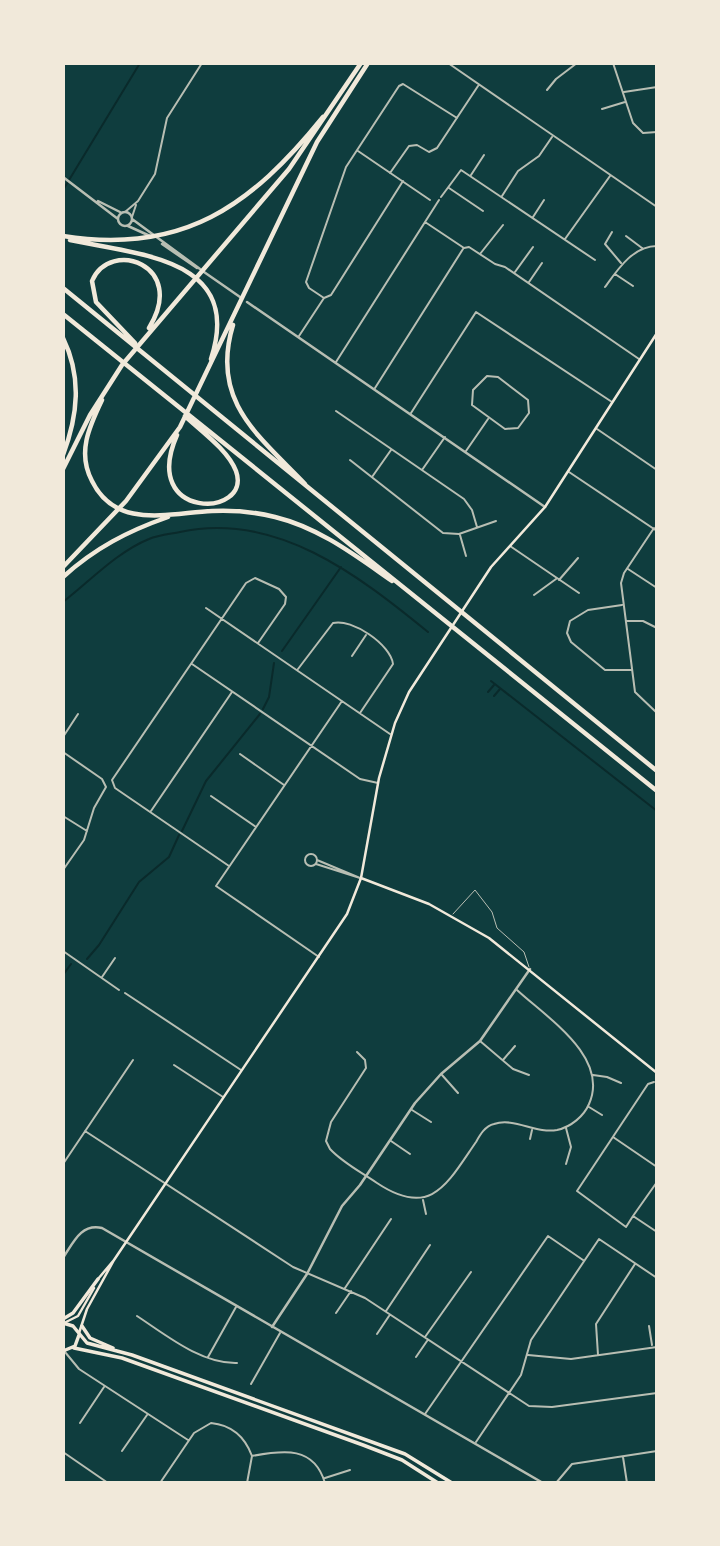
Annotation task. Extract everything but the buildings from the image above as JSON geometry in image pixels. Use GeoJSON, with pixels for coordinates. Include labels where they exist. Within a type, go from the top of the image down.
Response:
{"type":"FeatureCollection","features":[{"type":"Feature","properties":{"kind":"highway"},"geometry":{"type":"LineString","coordinates":[[63,469],[115,374],[145,335],[289,169],[360,63]]}},
{"type":"Feature","properties":{"kind":"highway"},"geometry":{"type":"LineString","coordinates":[[161,393],[232,463],[238,482],[228,498],[215,504],[196,503],[180,493],[173,483],[168,457],[180,428],[203,383],[250,286],[317,142],[368,63]]}},
{"type":"Feature","properties":{"kind":"highway"},"geometry":{"type":"LineString","coordinates":[[63,237],[103,240],[135,238],[165,233],[211,217],[261,186],[281,168],[338,98]]}},
{"type":"Feature","properties":{"kind":"highway"},"geometry":{"type":"LineString","coordinates":[[63,237],[169,262],[201,281],[213,299],[218,326],[203,383]]}},
{"type":"Feature","properties":{"kind":"highway"},"geometry":{"type":"LineString","coordinates":[[145,335],[161,304],[161,293],[154,275],[142,265],[130,261],[104,265],[92,281],[96,302],[152,360]]}},
{"type":"Feature","properties":{"kind":"highway"},"geometry":{"type":"LineString","coordinates":[[63,288],[657,771]]}},
{"type":"Feature","properties":{"kind":"highway"},"geometry":{"type":"LineString","coordinates":[[238,311],[226,364],[235,404],[256,433],[323,502]]}},
{"type":"Feature","properties":{"kind":"highway"},"geometry":{"type":"LineString","coordinates":[[63,314],[657,791]]}},
{"type":"Feature","properties":{"kind":"highway"},"geometry":{"type":"LineString","coordinates":[[63,338],[73,363],[77,390],[75,417],[63,455]]}},
{"type":"Feature","properties":{"kind":"highway"},"geometry":{"type":"LineString","coordinates":[[115,374],[88,432],[84,460],[89,477],[100,495],[118,509],[149,517],[234,511],[293,522],[341,546],[427,605]]}},
{"type":"Feature","properties":{"kind":"highway"},"geometry":{"type":"LineString","coordinates":[[63,567],[126,501],[180,428]]}},
{"type":"Feature","properties":{"kind":"highway"},"geometry":{"type":"LineString","coordinates":[[63,577],[104,545],[126,532],[176,514]]}},
{"type":"Feature","properties":{"kind":"main road"},"geometry":{"type":"LineString","coordinates":[[118,1351],[87,1343],[73,1326],[63,1321],[73,1312],[126,1243],[347,914],[361,878],[378,783],[391,735],[409,692],[469,599],[509,546],[545,507],[657,332]]}},
{"type":"Feature","properties":{"kind":"main road"},"geometry":{"type":"LineString","coordinates":[[361,878],[452,916],[530,969],[657,1073]]}},
{"type":"Feature","properties":{"kind":"main road"},"geometry":{"type":"LineString","coordinates":[[73,1348],[87,1309],[114,1260]]}},
{"type":"Feature","properties":{"kind":"main road"},"geometry":{"type":"LineString","coordinates":[[82,1326],[90,1338],[118,1351],[405,1454],[452,1483]]}},
{"type":"Feature","properties":{"kind":"main road"},"geometry":{"type":"LineString","coordinates":[[63,1351],[73,1348],[121,1358],[402,1460],[438,1483]]}},
{"type":"Feature","properties":{"kind":"street"},"geometry":{"type":"LineString","coordinates":[[127,226],[159,166],[167,118],[202,63]]}},
{"type":"Feature","properties":{"kind":"street"},"geometry":{"type":"LineString","coordinates":[[448,63],[657,207]]}},
{"type":"Feature","properties":{"kind":"street"},"geometry":{"type":"LineString","coordinates":[[547,90],[556,79],[577,63]]}},
{"type":"Feature","properties":{"kind":"street"},"geometry":{"type":"LineString","coordinates":[[613,63],[638,130],[645,133],[657,132]]}},
{"type":"Feature","properties":{"kind":"street"},"geometry":{"type":"LineString","coordinates":[[324,298],[308,287],[307,280],[346,167],[401,84],[457,118]]}},
{"type":"Feature","properties":{"kind":"street"},"geometry":{"type":"LineString","coordinates":[[390,173],[409,146],[417,145],[429,152],[436,149],[478,85]]}},
{"type":"Feature","properties":{"kind":"street"},"geometry":{"type":"LineString","coordinates":[[624,92],[657,87]]}},
{"type":"Feature","properties":{"kind":"street"},"geometry":{"type":"LineString","coordinates":[[602,109],[626,102]]}},
{"type":"Feature","properties":{"kind":"street"},"geometry":{"type":"LineString","coordinates":[[502,197],[518,171],[538,156],[552,136]]}},
{"type":"Feature","properties":{"kind":"street"},"geometry":{"type":"LineString","coordinates":[[357,150],[430,200]]}},
{"type":"Feature","properties":{"kind":"street"},"geometry":{"type":"LineString","coordinates":[[471,176],[484,155]]}},
{"type":"Feature","properties":{"kind":"street"},"geometry":{"type":"LineString","coordinates":[[336,362],[460,170],[595,260]]}},
{"type":"Feature","properties":{"kind":"street"},"geometry":{"type":"LineString","coordinates":[[565,239],[610,175]]}},
{"type":"Feature","properties":{"kind":"street"},"geometry":{"type":"LineString","coordinates":[[63,177],[132,218],[153,237]]}},
{"type":"Feature","properties":{"kind":"street"},"geometry":{"type":"LineString","coordinates":[[299,337],[324,298],[330,296],[403,181]]}},
{"type":"Feature","properties":{"kind":"street"},"geometry":{"type":"LineString","coordinates":[[447,187],[483,211]]}},
{"type":"Feature","properties":{"kind":"street"},"geometry":{"type":"LineString","coordinates":[[96,199],[121,225],[153,237],[161,242],[195,264],[200,269],[161,242]]}},
{"type":"Feature","properties":{"kind":"street"},"geometry":{"type":"LineString","coordinates":[[532,218],[544,200]]}},
{"type":"Feature","properties":{"kind":"street"},"geometry":{"type":"LineString","coordinates":[[118,219],[138,201]]}},
{"type":"Feature","properties":{"kind":"street"},"geometry":{"type":"LineString","coordinates":[[425,222],[464,248]]}},
{"type":"Feature","properties":{"kind":"street"},"geometry":{"type":"LineString","coordinates":[[480,254],[503,225]]}},
{"type":"Feature","properties":{"kind":"street"},"geometry":{"type":"LineString","coordinates":[[612,232],[605,244],[621,264]]}},
{"type":"Feature","properties":{"kind":"street"},"geometry":{"type":"LineString","coordinates":[[626,236],[643,248]]}},
{"type":"Feature","properties":{"kind":"street"},"geometry":{"type":"LineString","coordinates":[[374,388],[464,248],[468,246],[528,283],[640,360]]}},
{"type":"Feature","properties":{"kind":"street"},"geometry":{"type":"LineString","coordinates":[[606,287],[621,264],[643,248],[657,246]]}},
{"type":"Feature","properties":{"kind":"street"},"geometry":{"type":"LineString","coordinates":[[514,274],[533,247]]}},
{"type":"Feature","properties":{"kind":"street"},"geometry":{"type":"LineString","coordinates":[[528,283],[542,263]]}},
{"type":"Feature","properties":{"kind":"street"},"geometry":{"type":"LineString","coordinates":[[204,272],[240,297]]}},
{"type":"Feature","properties":{"kind":"street"},"geometry":{"type":"LineString","coordinates":[[614,274],[633,286]]}},
{"type":"Feature","properties":{"kind":"street"},"geometry":{"type":"LineString","coordinates":[[247,302],[545,507]]}},
{"type":"Feature","properties":{"kind":"street"},"geometry":{"type":"LineString","coordinates":[[411,413],[476,312],[613,402]]}},
{"type":"Feature","properties":{"kind":"street"},"geometry":{"type":"LineString","coordinates":[[485,377],[498,377],[530,402],[528,415],[516,429],[506,430],[488,419],[473,408],[470,399],[473,390],[485,377]]}},
{"type":"Feature","properties":{"kind":"street"},"geometry":{"type":"LineString","coordinates":[[336,411],[464,499],[472,510],[477,527]]}},
{"type":"Feature","properties":{"kind":"street"},"geometry":{"type":"LineString","coordinates":[[466,451],[488,419]]}},
{"type":"Feature","properties":{"kind":"street"},"geometry":{"type":"LineString","coordinates":[[596,429],[657,470]]}},
{"type":"Feature","properties":{"kind":"street"},"geometry":{"type":"LineString","coordinates":[[422,470],[445,437]]}},
{"type":"Feature","properties":{"kind":"street"},"geometry":{"type":"LineString","coordinates":[[372,477],[391,449]]}},
{"type":"Feature","properties":{"kind":"street"},"geometry":{"type":"LineString","coordinates":[[351,460],[439,531],[459,534],[496,521]]}},
{"type":"Feature","properties":{"kind":"street"},"geometry":{"type":"LineString","coordinates":[[569,472],[655,530],[627,568],[622,580],[635,692],[657,713]]}},
{"type":"Feature","properties":{"kind":"street"},"geometry":{"type":"LineString","coordinates":[[459,534],[466,556]]}},
{"type":"Feature","properties":{"kind":"street"},"geometry":{"type":"LineString","coordinates":[[509,546],[579,593]]}},
{"type":"Feature","properties":{"kind":"street"},"geometry":{"type":"LineString","coordinates":[[534,595],[557,579],[578,558]]}},
{"type":"Feature","properties":{"kind":"street"},"geometry":{"type":"LineString","coordinates":[[627,568],[657,588]]}},
{"type":"Feature","properties":{"kind":"street"},"geometry":{"type":"LineString","coordinates":[[229,866],[112,783],[221,619],[249,580],[258,579],[279,589],[286,597],[285,604],[258,643]]}},
{"type":"Feature","properties":{"kind":"street"},"geometry":{"type":"LineString","coordinates":[[624,605],[586,610],[570,621],[567,633],[572,643],[605,670],[632,670]]}},
{"type":"Feature","properties":{"kind":"street"},"geometry":{"type":"LineString","coordinates":[[206,608],[391,735]]}},
{"type":"Feature","properties":{"kind":"street"},"geometry":{"type":"LineString","coordinates":[[298,670],[333,623],[345,621],[388,650],[393,664],[360,713]]}},
{"type":"Feature","properties":{"kind":"street"},"geometry":{"type":"LineString","coordinates":[[626,621],[643,621],[657,628]]}},
{"type":"Feature","properties":{"kind":"street"},"geometry":{"type":"LineString","coordinates":[[352,656],[366,635]]}},
{"type":"Feature","properties":{"kind":"street"},"geometry":{"type":"LineString","coordinates":[[191,663],[360,779],[378,783]]}},
{"type":"Feature","properties":{"kind":"street"},"geometry":{"type":"LineString","coordinates":[[150,812],[232,691]]}},
{"type":"Feature","properties":{"kind":"street"},"geometry":{"type":"LineString","coordinates":[[319,957],[216,886],[342,701]]}},
{"type":"Feature","properties":{"kind":"street"},"geometry":{"type":"LineString","coordinates":[[63,737],[78,714]]}},
{"type":"Feature","properties":{"kind":"street"},"geometry":{"type":"LineString","coordinates":[[63,752],[106,783],[88,831],[63,870]]}},
{"type":"Feature","properties":{"kind":"street"},"geometry":{"type":"LineString","coordinates":[[240,754],[284,785]]}},
{"type":"Feature","properties":{"kind":"street"},"geometry":{"type":"LineString","coordinates":[[211,796],[256,827]]}},
{"type":"Feature","properties":{"kind":"street"},"geometry":{"type":"LineString","coordinates":[[63,816],[88,831]]}},
{"type":"Feature","properties":{"kind":"street"},"geometry":{"type":"LineString","coordinates":[[313,854],[317,860],[361,878],[316,864],[306,865],[305,858],[313,854]]}},
{"type":"Feature","properties":{"kind":"street"},"geometry":{"type":"LineString","coordinates":[[316,864],[317,860]]}},
{"type":"Feature","properties":{"kind":"street"},"geometry":{"type":"LineString","coordinates":[[63,951],[119,990]]}},
{"type":"Feature","properties":{"kind":"street"},"geometry":{"type":"LineString","coordinates":[[101,978],[115,958]]}},
{"type":"Feature","properties":{"kind":"street"},"geometry":{"type":"LineString","coordinates":[[272,1327],[307,1274],[342,1206],[366,1176],[411,1109],[441,1074],[480,1041],[530,969]]}},
{"type":"Feature","properties":{"kind":"street"},"geometry":{"type":"LineString","coordinates":[[357,1052],[365,1060],[364,1073],[331,1122],[326,1141],[335,1154],[395,1194],[423,1199],[434,1195],[449,1181],[483,1132],[492,1124],[504,1123],[554,1130],[566,1127],[588,1107],[594,1086],[593,1076],[580,1049],[516,989]]}},
{"type":"Feature","properties":{"kind":"street"},"geometry":{"type":"LineString","coordinates":[[125,993],[242,1071]]}},
{"type":"Feature","properties":{"kind":"street"},"geometry":{"type":"LineString","coordinates":[[480,1041],[523,1075],[529,1075]]}},
{"type":"Feature","properties":{"kind":"street"},"geometry":{"type":"LineString","coordinates":[[502,1060],[515,1046]]}},
{"type":"Feature","properties":{"kind":"street"},"geometry":{"type":"LineString","coordinates":[[63,1164],[133,1060]]}},
{"type":"Feature","properties":{"kind":"street"},"geometry":{"type":"LineString","coordinates":[[174,1065],[224,1098]]}},
{"type":"Feature","properties":{"kind":"street"},"geometry":{"type":"LineString","coordinates":[[441,1074],[458,1093]]}},
{"type":"Feature","properties":{"kind":"street"},"geometry":{"type":"LineString","coordinates":[[593,1076],[607,1077],[621,1083]]}},
{"type":"Feature","properties":{"kind":"street"},"geometry":{"type":"LineString","coordinates":[[654,1082],[648,1084],[577,1191],[580,1196],[626,1227],[657,1182]]}},
{"type":"Feature","properties":{"kind":"street"},"geometry":{"type":"LineString","coordinates":[[588,1107],[602,1115]]}},
{"type":"Feature","properties":{"kind":"street"},"geometry":{"type":"LineString","coordinates":[[411,1109],[431,1122]]}},
{"type":"Feature","properties":{"kind":"street"},"geometry":{"type":"LineString","coordinates":[[566,1127],[571,1147],[566,1164]]}},
{"type":"Feature","properties":{"kind":"street"},"geometry":{"type":"LineString","coordinates":[[530,1139],[532,1129]]}},
{"type":"Feature","properties":{"kind":"street"},"geometry":{"type":"LineString","coordinates":[[85,1131],[307,1274],[351,1290],[529,1406],[544,1408],[657,1393]]}},
{"type":"Feature","properties":{"kind":"street"},"geometry":{"type":"LineString","coordinates":[[613,1136],[657,1167]]}},
{"type":"Feature","properties":{"kind":"street"},"geometry":{"type":"LineString","coordinates":[[390,1140],[410,1154]]}},
{"type":"Feature","properties":{"kind":"street"},"geometry":{"type":"LineString","coordinates":[[423,1199],[426,1214]]}},
{"type":"Feature","properties":{"kind":"street"},"geometry":{"type":"LineString","coordinates":[[634,1216],[657,1232]]}},
{"type":"Feature","properties":{"kind":"street"},"geometry":{"type":"LineString","coordinates":[[345,1287],[391,1219]]}},
{"type":"Feature","properties":{"kind":"street"},"geometry":{"type":"LineString","coordinates":[[63,1258],[80,1232],[92,1227],[102,1228],[543,1483]]}},
{"type":"Feature","properties":{"kind":"street"},"geometry":{"type":"LineString","coordinates":[[425,1414],[548,1236],[584,1261]]}},
{"type":"Feature","properties":{"kind":"street"},"geometry":{"type":"LineString","coordinates":[[475,1443],[521,1375],[531,1340],[599,1239],[657,1278]]}},
{"type":"Feature","properties":{"kind":"street"},"geometry":{"type":"LineString","coordinates":[[386,1312],[430,1245]]}},
{"type":"Feature","properties":{"kind":"street"},"geometry":{"type":"LineString","coordinates":[[598,1355],[596,1324],[636,1264]]}},
{"type":"Feature","properties":{"kind":"street"},"geometry":{"type":"LineString","coordinates":[[416,1357],[471,1272]]}},
{"type":"Feature","properties":{"kind":"street"},"geometry":{"type":"LineString","coordinates":[[336,1313],[351,1290]]}},
{"type":"Feature","properties":{"kind":"street"},"geometry":{"type":"LineString","coordinates":[[207,1358],[236,1307]]}},
{"type":"Feature","properties":{"kind":"street"},"geometry":{"type":"LineString","coordinates":[[377,1334],[390,1315]]}},
{"type":"Feature","properties":{"kind":"street"},"geometry":{"type":"LineString","coordinates":[[137,1316],[207,1358],[237,1363]]}},
{"type":"Feature","properties":{"kind":"street"},"geometry":{"type":"LineString","coordinates":[[649,1326],[653,1347]]}},
{"type":"Feature","properties":{"kind":"street"},"geometry":{"type":"LineString","coordinates":[[251,1384],[281,1332]]}},
{"type":"Feature","properties":{"kind":"street"},"geometry":{"type":"LineString","coordinates":[[527,1355],[571,1359],[657,1347]]}},
{"type":"Feature","properties":{"kind":"street"},"geometry":{"type":"LineString","coordinates":[[72,1358],[73,1348]]}},
{"type":"Feature","properties":{"kind":"street"},"geometry":{"type":"LineString","coordinates":[[63,1351],[79,1369],[188,1440]]}},
{"type":"Feature","properties":{"kind":"street"},"geometry":{"type":"LineString","coordinates":[[80,1423],[105,1386]]}},
{"type":"Feature","properties":{"kind":"street"},"geometry":{"type":"LineString","coordinates":[[122,1451],[147,1415]]}},
{"type":"Feature","properties":{"kind":"street"},"geometry":{"type":"LineString","coordinates":[[160,1483],[188,1440],[202,1426],[220,1424],[242,1437],[252,1456],[247,1483]]}},
{"type":"Feature","properties":{"kind":"street"},"geometry":{"type":"LineString","coordinates":[[252,1456],[277,1451],[302,1453],[313,1460],[325,1483]]}},
{"type":"Feature","properties":{"kind":"street"},"geometry":{"type":"LineString","coordinates":[[556,1483],[572,1464],[657,1451]]}},
{"type":"Feature","properties":{"kind":"street"},"geometry":{"type":"LineString","coordinates":[[63,1452],[108,1483]]}},
{"type":"Feature","properties":{"kind":"street"},"geometry":{"type":"LineString","coordinates":[[623,1456],[627,1483]]}},
{"type":"Feature","properties":{"kind":"street"},"geometry":{"type":"LineString","coordinates":[[324,1478],[350,1470]]}},
{"type":"Feature","properties":{"kind":"street"},"geometry":{"type":"LineString","coordinates":[[223,1483],[237,1483]]}},
{"type":"Feature","properties":{"kind":"lane"},"geometry":{"type":"LineString","coordinates":[[452,916],[475,890],[493,914],[494,924],[526,955],[530,969]]}},
{"type":"Feature","properties":{"kind":"waterway"},"geometry":{"type":"LineString","coordinates":[[63,190],[140,63]]}},
{"type":"Feature","properties":{"kind":"waterway"},"geometry":{"type":"LineString","coordinates":[[63,602],[115,559],[149,539],[215,528],[249,531],[282,539],[314,553],[373,589],[428,632]]}},
{"type":"Feature","properties":{"kind":"waterway"},"geometry":{"type":"LineString","coordinates":[[282,651],[341,567]]}},
{"type":"Feature","properties":{"kind":"waterway"},"geometry":{"type":"LineString","coordinates":[[263,709],[269,697],[274,663]]}},
{"type":"Feature","properties":{"kind":"waterway"},"geometry":{"type":"LineString","coordinates":[[491,681],[657,811]]}},
{"type":"Feature","properties":{"kind":"waterway"},"geometry":{"type":"LineString","coordinates":[[488,692],[494,685]]}},
{"type":"Feature","properties":{"kind":"waterway"},"geometry":{"type":"LineString","coordinates":[[494,696],[500,689]]}},
{"type":"Feature","properties":{"kind":"waterway"},"geometry":{"type":"LineString","coordinates":[[182,831],[206,781],[260,714]]}},
{"type":"Feature","properties":{"kind":"waterway"},"geometry":{"type":"LineString","coordinates":[[87,959],[99,945],[139,882],[169,857],[179,835]]}},
{"type":"Feature","properties":{"kind":"waterway"},"geometry":{"type":"LineString","coordinates":[[63,975],[71,964]]}}]}
